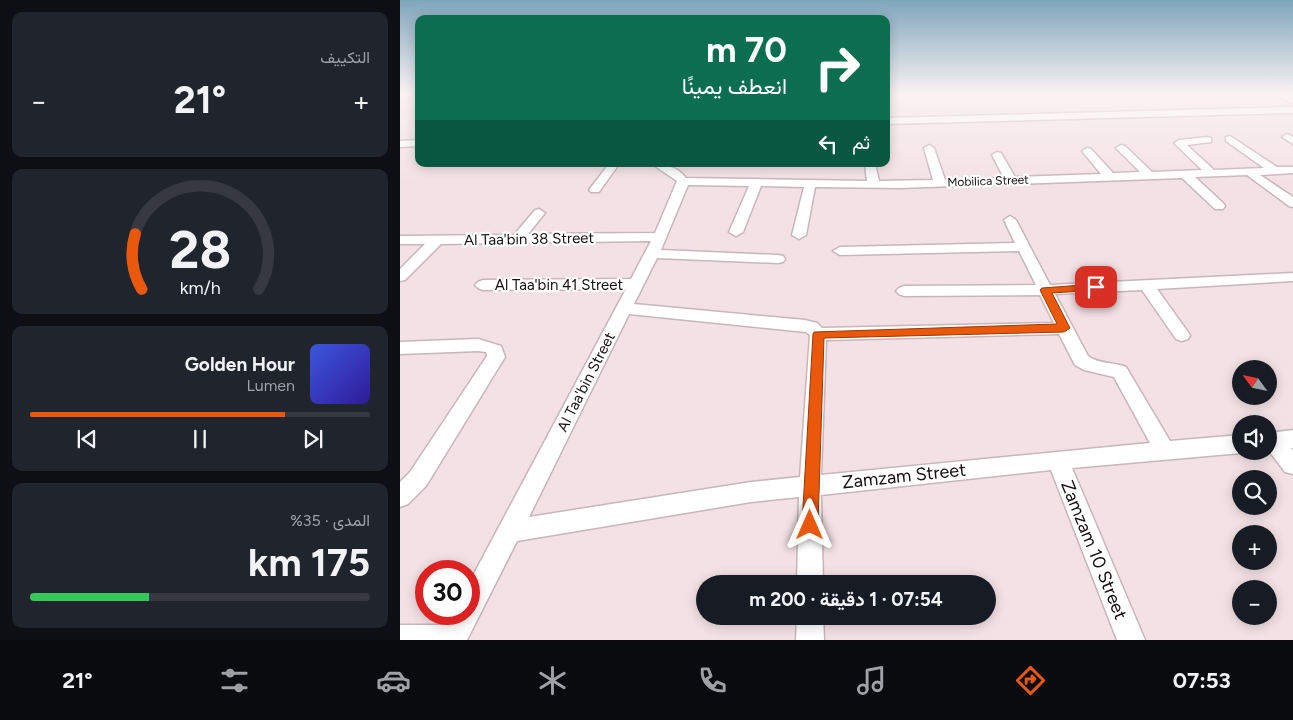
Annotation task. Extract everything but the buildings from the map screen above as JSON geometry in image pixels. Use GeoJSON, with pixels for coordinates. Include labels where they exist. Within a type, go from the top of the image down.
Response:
{"type":"FeatureCollection","features":[{"type":"Feature","properties":{"kind":"street"},"geometry":{"type":"LineString","coordinates":[[1230,139],[1274,170]]}},
{"type":"Feature","properties":{"kind":"street"},"geometry":{"type":"LineString","coordinates":[[1207,140],[1179,144],[1210,172]]}},
{"type":"Feature","properties":{"kind":"street"},"geometry":{"type":"LineString","coordinates":[[400,144],[415,143]]}},
{"type":"Feature","properties":{"kind":"street"},"geometry":{"type":"LineString","coordinates":[[929,148],[940,183]]}},
{"type":"Feature","properties":{"kind":"street"},"geometry":{"type":"LineString","coordinates":[[1121,148],[1149,175]]}},
{"type":"Feature","properties":{"kind":"street"},"geometry":{"type":"LineString","coordinates":[[1087,151],[1109,176]]}},
{"type":"Feature","properties":{"kind":"street"},"geometry":{"type":"LineString","coordinates":[[997,155],[1011,180]]}},
{"type":"Feature","properties":{"kind":"street"},"geometry":{"type":"LineString","coordinates":[[595,190],[612,167]]}},
{"type":"Feature","properties":{"kind":"street"},"geometry":{"type":"LineString","coordinates":[[662,167],[679,176],[683,181]]}},
{"type":"Feature","properties":{"kind":"street"},"geometry":{"type":"LineString","coordinates":[[871,167],[874,185]]}},
{"type":"Feature","properties":{"kind":"street","name":"Mobilica Street"},"geometry":{"type":"LineString","coordinates":[[683,181],[874,185],[1293,170]]}},
{"type":"Feature","properties":{"kind":"street"},"geometry":{"type":"LineString","coordinates":[[1248,171],[1293,203]]}},
{"type":"Feature","properties":{"kind":"street"},"geometry":{"type":"LineString","coordinates":[[1184,173],[1219,206]]}},
{"type":"Feature","properties":{"kind":"street","name":"Al Taa'bin Street"},"geometry":{"type":"LineString","coordinates":[[480,587],[624,308],[655,245],[683,181]]}},
{"type":"Feature","properties":{"kind":"street"},"geometry":{"type":"LineString","coordinates":[[736,232],[756,183]]}},
{"type":"Feature","properties":{"kind":"street"},"geometry":{"type":"LineString","coordinates":[[799,235],[810,184]]}},
{"type":"Feature","properties":{"kind":"street"},"geometry":{"type":"LineString","coordinates":[[517,240],[539,213]]}},
{"type":"Feature","properties":{"kind":"street"},"geometry":{"type":"LineString","coordinates":[[1010,220],[1079,357],[1085,364],[1095,368],[1113,368],[1122,374],[1165,451]]}},
{"type":"Feature","properties":{"kind":"street","name":"Al Taa'bin 38 Street"},"geometry":{"type":"LineString","coordinates":[[400,240],[517,240],[655,245],[778,259]]}},
{"type":"Feature","properties":{"kind":"street"},"geometry":{"type":"LineString","coordinates":[[400,277],[437,240]]}},
{"type":"Feature","properties":{"kind":"street"},"geometry":{"type":"LineString","coordinates":[[840,251],[1024,247]]}},
{"type":"Feature","properties":{"kind":"street"},"geometry":{"type":"LineString","coordinates":[[904,291],[1046,290],[1293,277]]}},
{"type":"Feature","properties":{"kind":"street","name":"Al Taa'bin 41 Street"},"geometry":{"type":"LineString","coordinates":[[483,285],[636,284]]}},
{"type":"Feature","properties":{"kind":"street"},"geometry":{"type":"LineString","coordinates":[[1146,284],[1182,335]]}},
{"type":"Feature","properties":{"kind":"street"},"geometry":{"type":"LineString","coordinates":[[624,308],[805,326],[811,327],[818,334],[1064,328]]}},
{"type":"Feature","properties":{"kind":"street"},"geometry":{"type":"LineString","coordinates":[[810,575],[810,485],[818,334]]}},
{"type":"Feature","properties":{"kind":"street"},"geometry":{"type":"LineString","coordinates":[[400,348],[478,345],[495,350],[496,357],[418,479],[400,498]]}},
{"type":"Feature","properties":{"kind":"street"},"geometry":{"type":"LineString","coordinates":[[1278,441],[1293,465]]}},
{"type":"Feature","properties":{"kind":"street","name":"Zamzam Street"},"geometry":{"type":"LineString","coordinates":[[509,531],[751,492],[1058,460],[1232,445]]}},
{"type":"Feature","properties":{"kind":"street","name":"Zamzam 10 Street"},"geometry":{"type":"LineString","coordinates":[[1058,460],[1131,640]]}},
{"type":"Feature","properties":{"kind":"street"},"geometry":{"type":"LineString","coordinates":[[400,639],[453,639],[460,625]]}},
{"type":"Feature","properties":{"kind":"street"},"geometry":{"type":"LineString","coordinates":[[810,625],[810,640]]}},
{"type":"Feature","properties":{"kind":"route"},"geometry":{"type":"LineString","coordinates":[[810,525],[810,485],[818,334],[1064,328],[1046,290],[1096,287]]}}]}
